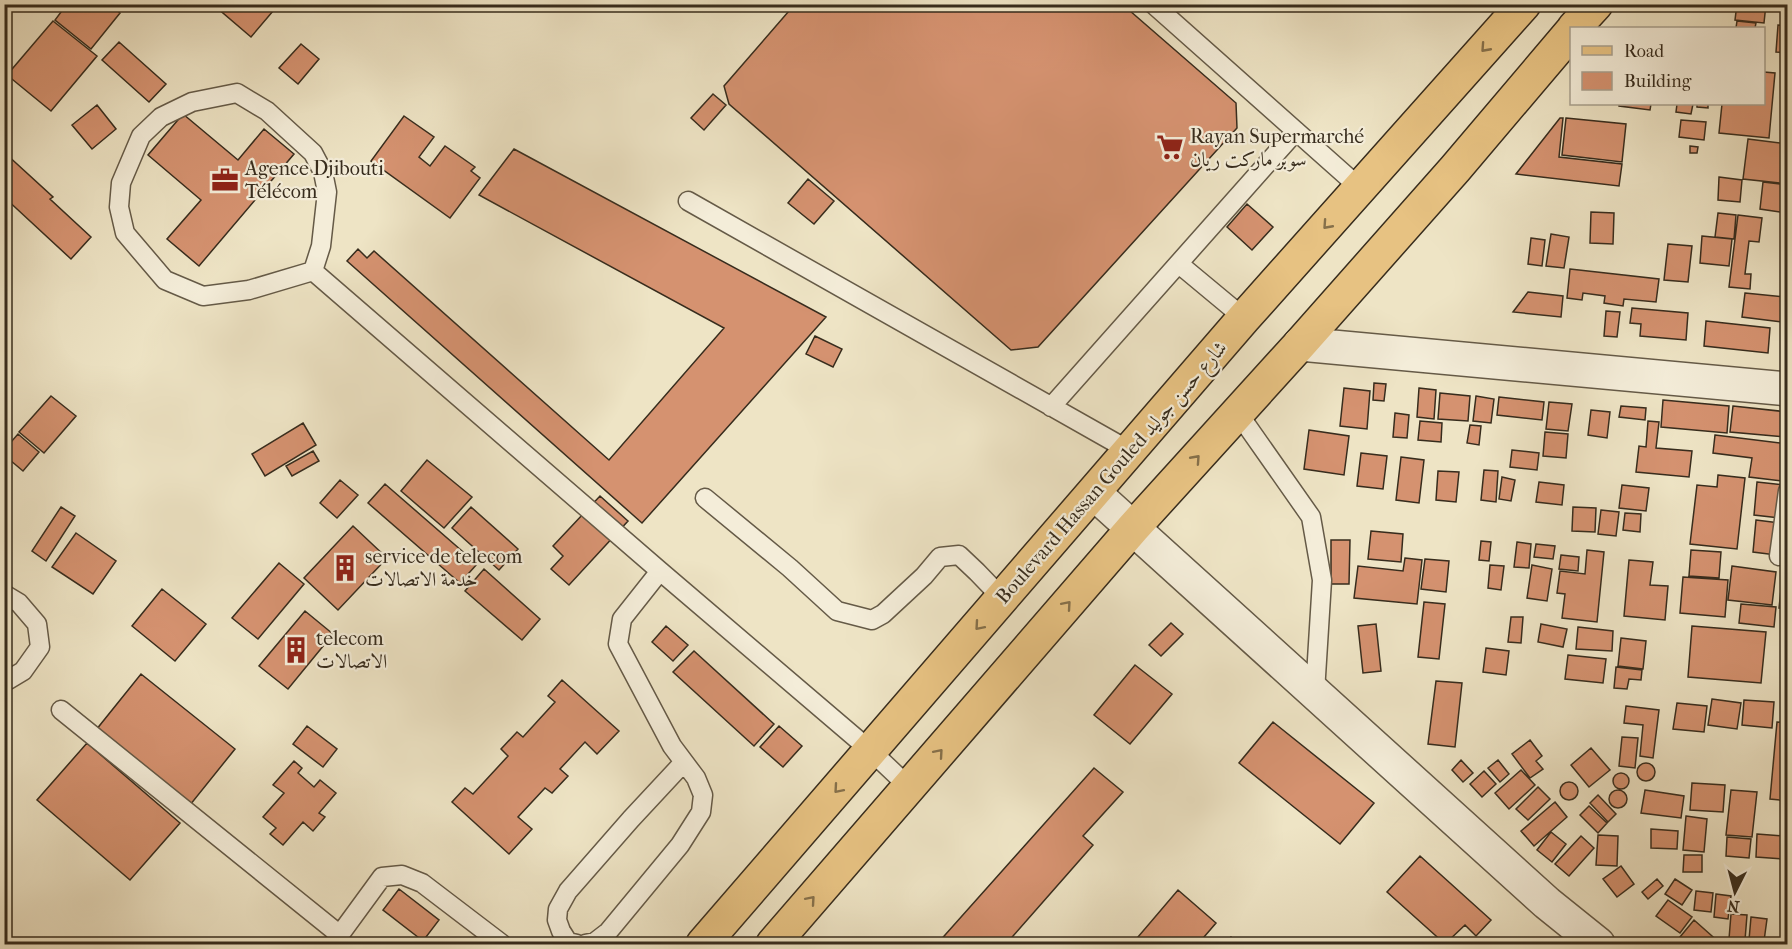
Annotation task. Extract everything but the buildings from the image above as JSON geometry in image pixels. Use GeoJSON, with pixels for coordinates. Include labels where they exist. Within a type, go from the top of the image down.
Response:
{"type":"FeatureCollection","features":[{"type":"Feature","properties":{"kind":"main road","name":"Boulevard Hassan Gouled شارع حسن جوليد"},"geometry":{"type":"LineString","coordinates":[[703,945],[1244,318],[1524,4]]}},
{"type":"Feature","properties":{"kind":"main road"},"geometry":{"type":"LineString","coordinates":[[1576,27],[1596,4]]}},
{"type":"Feature","properties":{"kind":"main road"},"geometry":{"type":"LineString","coordinates":[[773,945],[1133,528],[1455,170],[1570,34]]}},
{"type":"Feature","properties":{"kind":"street"},"geometry":{"type":"LineString","coordinates":[[1300,344],[1788,389]]}},
{"type":"Feature","properties":{"kind":"street"},"geometry":{"type":"LineString","coordinates":[[1094,493],[1547,903],[1598,945]]}},
{"type":"Feature","properties":{"kind":"lane"},"geometry":{"type":"LineString","coordinates":[[1153,4],[1360,188]]}},
{"type":"Feature","properties":{"kind":"lane"},"geometry":{"type":"LineString","coordinates":[[237,93],[267,111],[314,153],[323,172],[327,192],[321,246],[313,271],[249,290],[203,296],[165,280],[125,233],[119,207],[121,183],[141,136],[161,117],[192,102],[237,93]]}},
{"type":"Feature","properties":{"kind":"lane"},"geometry":{"type":"LineString","coordinates":[[1052,407],[1296,131]]}},
{"type":"Feature","properties":{"kind":"lane"},"geometry":{"type":"LineString","coordinates":[[688,201],[1130,451]]}},
{"type":"Feature","properties":{"kind":"lane"},"geometry":{"type":"LineString","coordinates":[[1179,264],[1244,318]]}},
{"type":"Feature","properties":{"kind":"lane"},"geometry":{"type":"LineString","coordinates":[[313,271],[871,751],[910,788]]}},
{"type":"Feature","properties":{"kind":"lane"},"geometry":{"type":"LineString","coordinates":[[1238,413],[1311,517],[1322,580],[1315,692]]}},
{"type":"Feature","properties":{"kind":"lane"},"geometry":{"type":"LineString","coordinates":[[1779,556],[1788,491]]}},
{"type":"Feature","properties":{"kind":"lane"},"geometry":{"type":"LineString","coordinates":[[705,498],[790,568],[837,611],[872,620],[884,614],[924,576],[940,557],[959,555],[1003,599]]}},
{"type":"Feature","properties":{"kind":"lane"},"geometry":{"type":"LineString","coordinates":[[585,945],[595,942],[608,932],[680,845],[701,812],[703,795],[696,778],[672,746],[618,644],[622,619],[660,571]]}},
{"type":"Feature","properties":{"kind":"lane"},"geometry":{"type":"LineString","coordinates":[[4,594],[19,603],[37,624],[40,647],[23,671],[8,680],[4,679]]}},
{"type":"Feature","properties":{"kind":"lane"},"geometry":{"type":"LineString","coordinates":[[61,710],[336,940],[382,877],[402,875],[422,883],[502,945]]}},
{"type":"Feature","properties":{"kind":"lane"},"geometry":{"type":"LineString","coordinates":[[577,945],[568,942],[557,920],[558,909],[568,891],[684,762]]}},
{"type":"Feature","properties":{"kind":"place","name":"Rayan Supermarché سوبر ماركت ريان"},"geometry":{"type":"Point","coordinates":[1170,147]}},
{"type":"Feature","properties":{"kind":"place","name":"Agence Djibouti Télécom"},"geometry":{"type":"Point","coordinates":[225,180]}},
{"type":"Feature","properties":{"kind":"place","name":"service de telecom خدمة الاتصالات"},"geometry":{"type":"Point","coordinates":[345,568]}},
{"type":"Feature","properties":{"kind":"place","name":"telecom الاتصالات"},"geometry":{"type":"Point","coordinates":[296,650]}}]}
